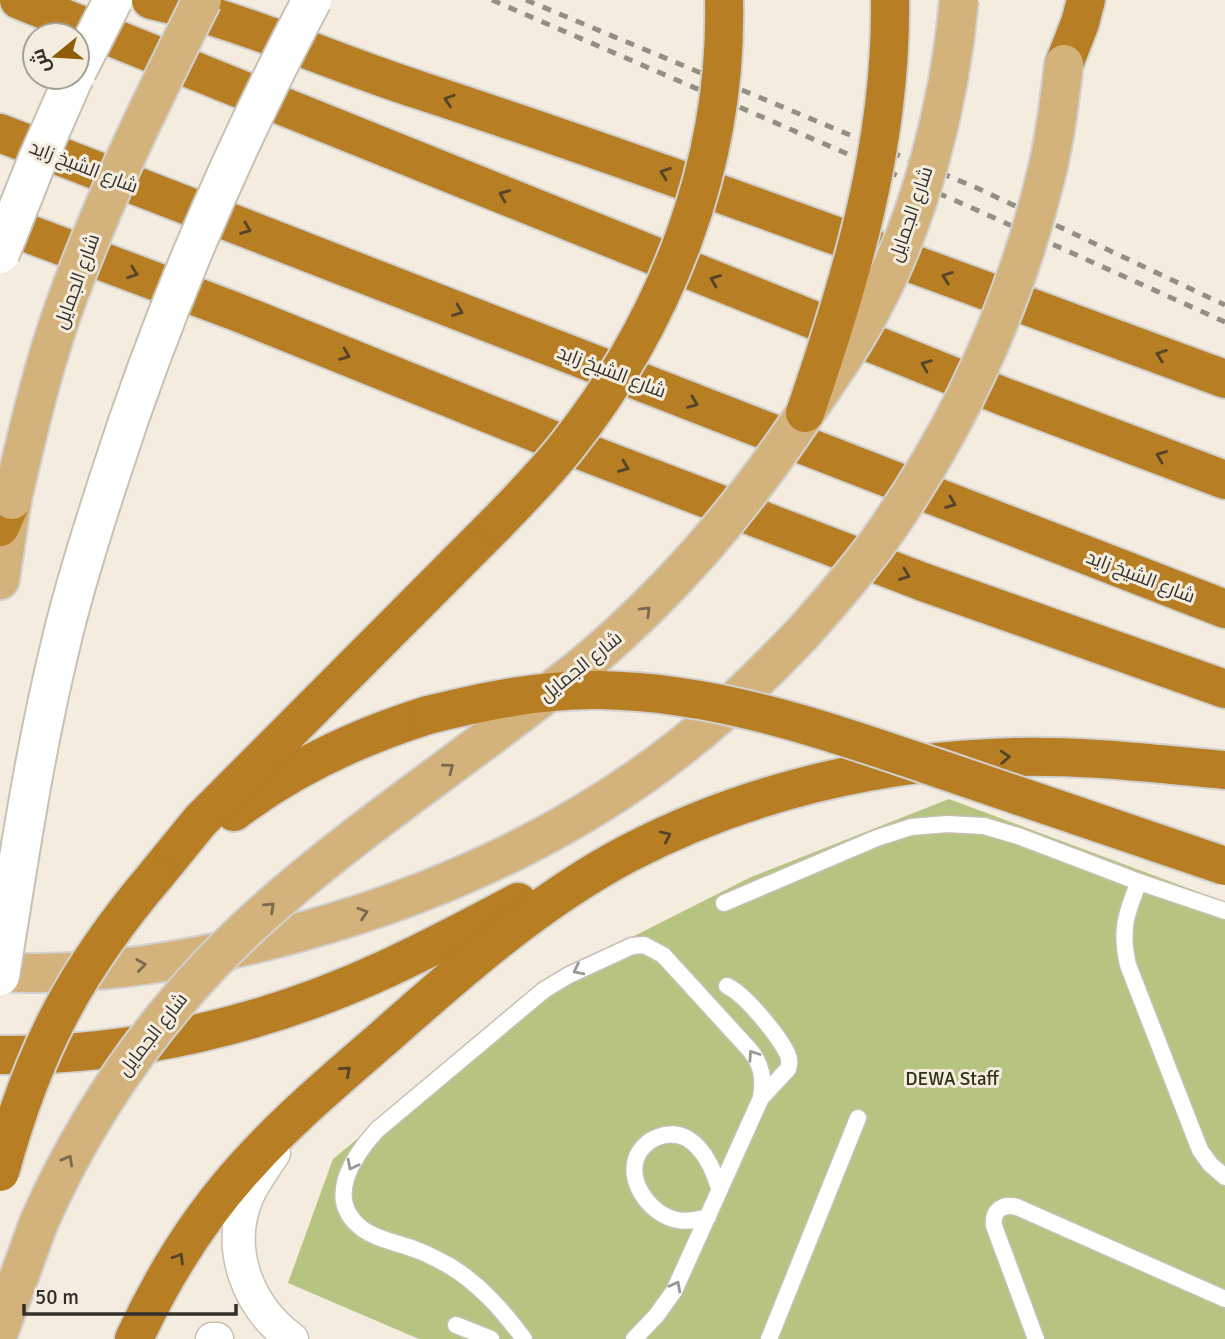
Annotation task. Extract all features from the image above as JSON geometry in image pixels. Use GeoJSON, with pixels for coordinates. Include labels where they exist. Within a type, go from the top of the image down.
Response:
{"type":"FeatureCollection","features":[{"type":"Feature","properties":{"kind":"highway"},"geometry":{"type":"LineString","coordinates":[[19,0],[1005,397],[1225,480]]}},
{"type":"Feature","properties":{"kind":"highway"},"geometry":{"type":"LineString","coordinates":[[151,0],[244,26],[367,72],[639,164],[1225,379]]}},
{"type":"Feature","properties":{"kind":"highway"},"geometry":{"type":"LineString","coordinates":[[0,1172],[24,1091],[59,1013],[103,941],[208,813],[532,486],[567,447],[598,405],[653,315],[692,216],[706,166],[715,115],[722,62],[724,0]]}},
{"type":"Feature","properties":{"kind":"highway"},"geometry":{"type":"LineString","coordinates":[[805,413],[847,284],[864,219],[886,85],[890,0]]}},
{"type":"Feature","properties":{"kind":"highway"},"geometry":{"type":"LineString","coordinates":[[1064,64],[1086,0]]}},
{"type":"Feature","properties":{"kind":"highway","name":"شارع الشيخ زايد"},"geometry":{"type":"LineString","coordinates":[[0,133],[1225,609]]}},
{"type":"Feature","properties":{"kind":"highway"},"geometry":{"type":"LineString","coordinates":[[0,223],[234,311],[561,443],[923,582],[1225,689]]}},
{"type":"Feature","properties":{"kind":"highway"},"geometry":{"type":"LineString","coordinates":[[156,875],[271,785],[347,744],[407,721],[469,705],[512,697],[598,690],[684,696],[769,713],[1225,866]]}},
{"type":"Feature","properties":{"kind":"highway"},"geometry":{"type":"LineString","coordinates":[[0,1055],[108,1050],[250,1020],[296,1006],[385,970],[558,882],[626,855],[687,826],[815,783],[948,760],[1015,757],[1083,758],[1225,770]]}},
{"type":"Feature","properties":{"kind":"highway"},"geometry":{"type":"LineString","coordinates":[[134,1339],[163,1283],[218,1201],[249,1163],[306,1106],[464,966],[543,907],[626,855]]}},
{"type":"Feature","properties":{"kind":"main road","name":"شارع الجمايل"},"geometry":{"type":"LineString","coordinates":[[0,580],[6,514],[44,371],[87,246],[113,184],[202,0]]}},
{"type":"Feature","properties":{"kind":"main road","name":"شارع الجمايل"},"geometry":{"type":"LineString","coordinates":[[0,1329],[15,1284],[63,1169],[122,1070],[194,980],[276,901],[587,663],[637,620],[728,522],[805,413],[872,310],[919,196],[947,80],[959,0]]}},
{"type":"Feature","properties":{"kind":"main road"},"geometry":{"type":"LineString","coordinates":[[0,974],[126,967],[208,954],[356,916],[467,874],[562,826],[622,789],[716,717],[801,635],[868,555],[908,497],[944,437],[990,343],[1030,234],[1046,178],[1057,121],[1068,0]]}},
{"type":"Feature","properties":{"kind":"street"},"geometry":{"type":"LineString","coordinates":[[91,43],[113,0]]}},
{"type":"Feature","properties":{"kind":"street"},"geometry":{"type":"LineString","coordinates":[[0,974],[28,801],[49,693],[61,640],[96,519],[141,383],[193,249],[247,127],[312,0]]}},
{"type":"Feature","properties":{"kind":"street"},"geometry":{"type":"LineString","coordinates":[[0,254],[68,91]]}},
{"type":"Feature","properties":{"kind":"street"},"geometry":{"type":"LineString","coordinates":[[292,1339],[261,1310],[247,1283],[239,1254],[240,1224],[248,1195],[306,1106]]}},
{"type":"Feature","properties":{"kind":"lane"},"geometry":{"type":"LineString","coordinates":[[724,903],[877,838],[911,827],[947,824],[984,827],[1018,835],[1139,882],[1225,911]]}},
{"type":"Feature","properties":{"kind":"lane"},"geometry":{"type":"LineString","coordinates":[[1139,882],[1124,923],[1123,944],[1128,965],[1197,1142],[1210,1164],[1225,1177]]}},
{"type":"Feature","properties":{"kind":"lane"},"geometry":{"type":"LineString","coordinates":[[524,1339],[496,1304],[449,1266],[417,1250],[365,1231],[351,1218],[344,1201],[344,1182],[363,1145],[377,1130],[544,989],[632,946],[644,945],[663,955],[755,1056],[762,1073],[761,1098]]}},
{"type":"Feature","properties":{"kind":"lane"},"geometry":{"type":"LineString","coordinates":[[634,1339],[656,1316],[674,1291],[761,1098],[788,1069],[788,1055],[748,1002],[727,986]]}},
{"type":"Feature","properties":{"kind":"lane"},"geometry":{"type":"LineString","coordinates":[[769,1339],[858,1118]]}},
{"type":"Feature","properties":{"kind":"lane"},"geometry":{"type":"LineString","coordinates":[[708,1217],[692,1221],[676,1220],[660,1213],[648,1203],[639,1188],[635,1174],[636,1159],[643,1146],[655,1137],[669,1134],[684,1136],[696,1144],[707,1157],[719,1188]]}},
{"type":"Feature","properties":{"kind":"lane"},"geometry":{"type":"LineString","coordinates":[[1036,1339],[994,1226],[993,1219],[1001,1206],[1017,1207],[1225,1299]]}},
{"type":"Feature","properties":{"kind":"lane"},"geometry":{"type":"LineString","coordinates":[[456,1325],[491,1339]]}},
{"type":"Feature","properties":{"kind":"green space","name":"DEWA Staff"},"geometry":{"type":"Polygon","coordinates":[[[949,799],[1225,902],[1225,1339],[419,1339],[288,1283],[333,1159],[551,978],[751,877],[949,799]]]}},
{"type":"Feature","properties":{"kind":"railway"},"geometry":{"type":"LineString","coordinates":[[492,0],[970,207],[1225,322]]}},
{"type":"Feature","properties":{"kind":"railway"},"geometry":{"type":"LineString","coordinates":[[526,0],[977,188],[1225,305]]}}]}
